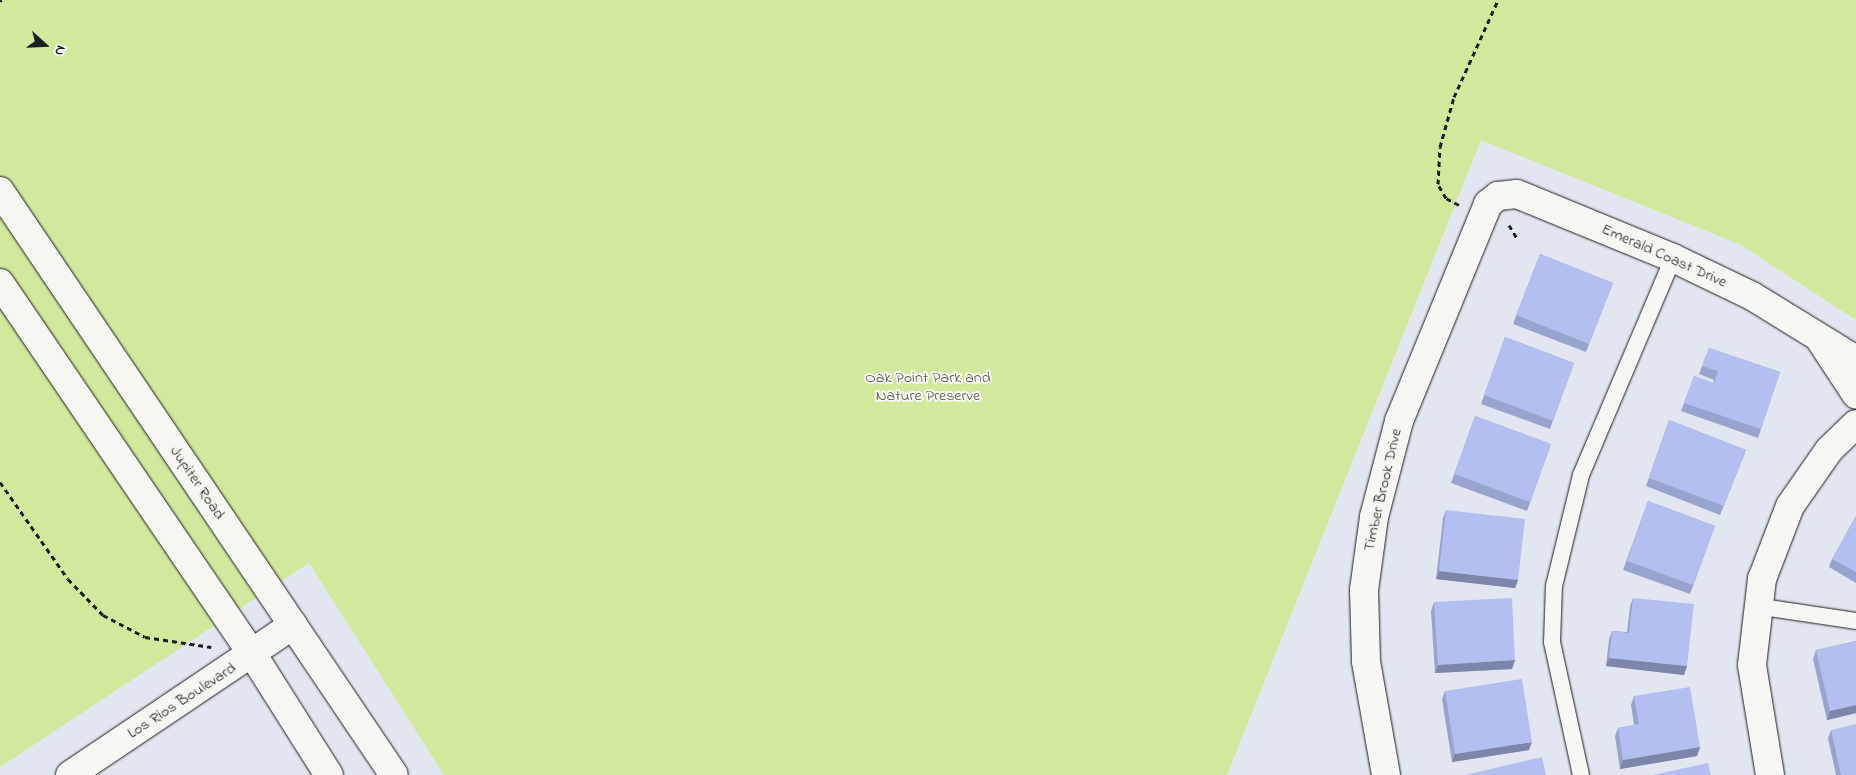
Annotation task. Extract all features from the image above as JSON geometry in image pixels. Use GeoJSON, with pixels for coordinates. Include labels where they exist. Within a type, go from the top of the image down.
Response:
{"type":"FeatureCollection","features":[{"type":"Feature","properties":{"kind":"street","name":"Jupiter Road"},"geometry":{"type":"LineString","coordinates":[[0,191],[394,775]]}},
{"type":"Feature","properties":{"kind":"street","name":"Emerald Coast Drive"},"geometry":{"type":"LineString","coordinates":[[1490,205],[1518,194],[1673,258],[1752,296],[1820,341],[1856,360]]}},
{"type":"Feature","properties":{"kind":"street","name":"Timber Brook Drive"},"geometry":{"type":"LineString","coordinates":[[1386,775],[1366,660],[1364,590],[1374,517],[1400,421],[1490,205]]}},
{"type":"Feature","properties":{"kind":"street"},"geometry":{"type":"LineString","coordinates":[[0,283],[253,654],[329,775]]}},
{"type":"Feature","properties":{"kind":"street","name":"Emerald Coast Drive"},"geometry":{"type":"LineString","coordinates":[[1820,341],[1856,394]]}},
{"type":"Feature","properties":{"kind":"street"},"geometry":{"type":"LineString","coordinates":[[1770,775],[1754,695],[1756,606],[1769,554],[1790,506],[1815,467],[1856,424]]}},
{"type":"Feature","properties":{"kind":"street","name":"Los Rios Boulevard"},"geometry":{"type":"LineString","coordinates":[[70,775],[253,654],[293,625]]}},
{"type":"Feature","properties":{"kind":"lane"},"geometry":{"type":"LineString","coordinates":[[1581,775],[1552,642],[1554,586],[1581,475],[1673,258]]}},
{"type":"Feature","properties":{"kind":"lane"},"geometry":{"type":"LineString","coordinates":[[1756,606],[1856,622]]}},
{"type":"Feature","properties":{"kind":"path"},"geometry":{"type":"LineString","coordinates":[[1498,0],[1454,98],[1440,147],[1438,184],[1446,198],[1490,205],[1513,226],[1518,240]]}},
{"type":"Feature","properties":{"kind":"path"},"geometry":{"type":"LineString","coordinates":[[0,482],[68,579],[103,615],[145,636],[253,654]]}},
{"type":"Feature","properties":{"kind":"green space","name":"Oak Point Park and Nature Preserve"},"geometry":{"type":"Polygon","coordinates":[[[0,0],[1856,0],[1856,320],[1741,245],[1481,140],[1227,775],[444,775],[309,563],[0,767],[0,0]]]}},
{"type":"Feature","properties":{"kind":"building"},"geometry":{"type":"Polygon","coordinates":[[[1540,254],[1613,283],[1589,344],[1516,315],[1540,254]]]}},
{"type":"Feature","properties":{"kind":"building"},"geometry":{"type":"Polygon","coordinates":[[[1505,337],[1574,363],[1553,421],[1484,395],[1505,337]]]}},
{"type":"Feature","properties":{"kind":"building"},"geometry":{"type":"Polygon","coordinates":[[[1709,348],[1780,372],[1761,429],[1684,403],[1694,376],[1714,383],[1718,371],[1702,366],[1709,348]]]}},
{"type":"Feature","properties":{"kind":"building"},"geometry":{"type":"Polygon","coordinates":[[[1475,416],[1551,444],[1530,502],[1454,474],[1475,416]]]}},
{"type":"Feature","properties":{"kind":"building"},"geometry":{"type":"Polygon","coordinates":[[[1669,420],[1746,450],[1724,506],[1649,478],[1669,420]]]}},
{"type":"Feature","properties":{"kind":"building"},"geometry":{"type":"Polygon","coordinates":[[[1648,501],[1715,526],[1693,585],[1627,561],[1648,501]]]}},
{"type":"Feature","properties":{"kind":"building"},"geometry":{"type":"Polygon","coordinates":[[[1446,510],[1525,519],[1518,580],[1439,571],[1446,510]]]}},
{"type":"Feature","properties":{"kind":"building"},"geometry":{"type":"Polygon","coordinates":[[[1856,516],[1856,572],[1832,559],[1856,516]]]}},
{"type":"Feature","properties":{"kind":"building"},"geometry":{"type":"Polygon","coordinates":[[[1512,598],[1515,660],[1438,665],[1434,602],[1512,598]]]}},
{"type":"Feature","properties":{"kind":"building"},"geometry":{"type":"Polygon","coordinates":[[[1633,598],[1694,604],[1687,666],[1609,658],[1612,631],[1629,633],[1633,598]]]}},
{"type":"Feature","properties":{"kind":"building"},"geometry":{"type":"Polygon","coordinates":[[[1856,641],[1856,705],[1830,711],[1816,650],[1856,641]]]}},
{"type":"Feature","properties":{"kind":"building"},"geometry":{"type":"Polygon","coordinates":[[[1522,679],[1532,742],[1455,754],[1445,691],[1522,679]]]}},
{"type":"Feature","properties":{"kind":"building"},"geometry":{"type":"Polygon","coordinates":[[[1690,687],[1700,747],[1623,760],[1618,728],[1639,724],[1634,696],[1690,687]]]}},
{"type":"Feature","properties":{"kind":"building"},"geometry":{"type":"Polygon","coordinates":[[[1856,724],[1856,775],[1841,775],[1831,730],[1856,724]]]}},
{"type":"Feature","properties":{"kind":"building"},"geometry":{"type":"Polygon","coordinates":[[[1542,757],[1546,775],[1465,775],[1542,757]]]}},
{"type":"Feature","properties":{"kind":"building"},"geometry":{"type":"Polygon","coordinates":[[[1708,763],[1711,775],[1653,775],[1708,763]]]}}]}
